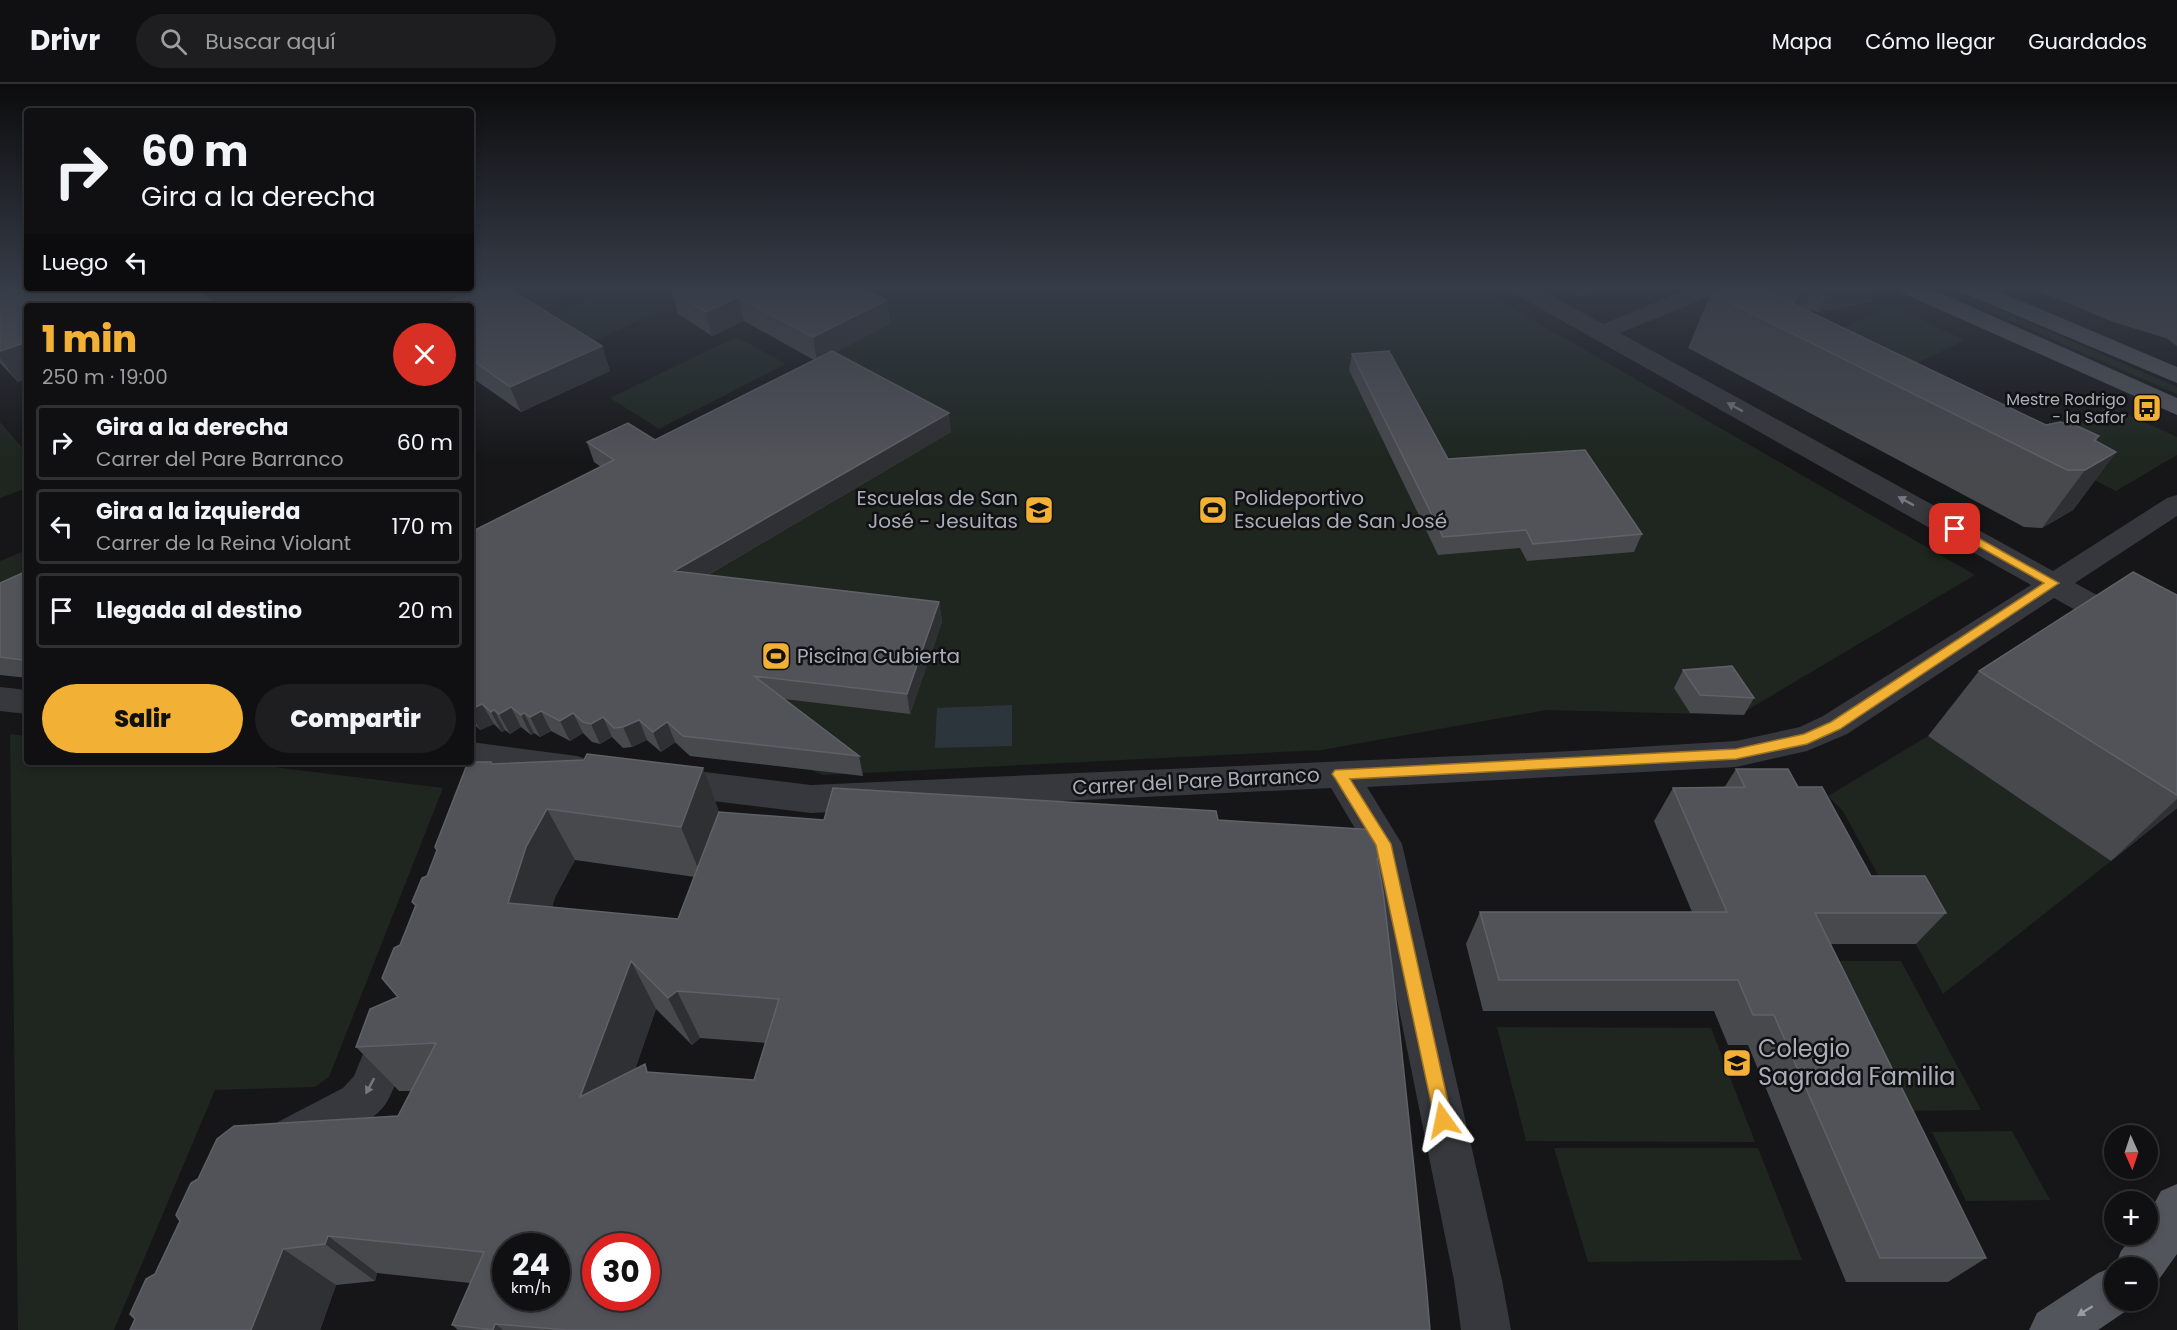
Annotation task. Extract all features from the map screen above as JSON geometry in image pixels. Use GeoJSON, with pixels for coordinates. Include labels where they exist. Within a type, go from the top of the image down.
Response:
{"type":"FeatureCollection","features":[{"type":"Feature","properties":{"kind":"main road"},"geometry":{"type":"LineString","coordinates":[[2038,345],[2177,407]]}},
{"type":"Feature","properties":{"kind":"main road"},"geometry":{"type":"LineString","coordinates":[[2105,345],[2177,376]]}},
{"type":"Feature","properties":{"kind":"main road"},"geometry":{"type":"LineString","coordinates":[[2146,1257],[2171,1222],[2177,1207]]}},
{"type":"Feature","properties":{"kind":"main road"},"geometry":{"type":"LineString","coordinates":[[2054,1330],[2104,1297]]}},
{"type":"Feature","properties":{"kind":"street"},"geometry":{"type":"LineString","coordinates":[[1623,345],[2177,653]]}},
{"type":"Feature","properties":{"kind":"street","name":"Carrer del Pare Barranco"},"geometry":{"type":"LineString","coordinates":[[485,756],[811,799],[1724,755],[1775,747],[1807,738],[1836,725],[2177,504]]}},
{"type":"Feature","properties":{"kind":"street"},"geometry":{"type":"LineString","coordinates":[[0,699],[24,702]]}},
{"type":"Feature","properties":{"kind":"street"},"geometry":{"type":"LineString","coordinates":[[482,794],[485,756]]}},
{"type":"Feature","properties":{"kind":"street"},"geometry":{"type":"LineString","coordinates":[[1340,774],[1384,844],[1478,1280],[1486,1330]]}},
{"type":"Feature","properties":{"kind":"street"},"geometry":{"type":"LineString","coordinates":[[254,1160],[332,1119],[358,1103],[370,1090],[407,991]]}},
{"type":"Feature","properties":{"kind":"street"},"geometry":{"type":"LineString","coordinates":[[1478,1280],[1495,1330]]}},
{"type":"Feature","properties":{"kind":"shaded area"},"geometry":{"type":"Polygon","coordinates":[[[719,345],[751,345],[786,364],[659,429],[610,398],[719,345]]]}},
{"type":"Feature","properties":{"kind":"shaded area","name":"Polideportivo Escuelas de San José"},"geometry":{"type":"Polygon","coordinates":[[[831,345],[1577,345],[1975,575],[1739,715],[1546,710],[1322,750],[823,775],[811,770],[690,756],[675,743],[661,752],[645,739],[643,613],[836,370],[831,345]]]}},
{"type":"Feature","properties":{"kind":"shaded area"},"geometry":{"type":"Polygon","coordinates":[[[1821,345],[1954,345],[1887,378],[1821,345]]]}},
{"type":"Feature","properties":{"kind":"shaded area"},"geometry":{"type":"Polygon","coordinates":[[[2066,345],[2081,345],[2177,387],[2177,394],[2066,345]]]}},
{"type":"Feature","properties":{"kind":"shaded area"},"geometry":{"type":"Polygon","coordinates":[[[2109,406],[2177,437],[2177,455],[2116,491],[2031,449],[2109,406]]]}},
{"type":"Feature","properties":{"kind":"shaded area"},"geometry":{"type":"Polygon","coordinates":[[[0,422],[24,450],[24,489],[0,498],[0,422]]]}},
{"type":"Feature","properties":{"kind":"shaded area"},"geometry":{"type":"Polygon","coordinates":[[[24,551],[24,586],[0,597],[0,561],[24,551]]]}},
{"type":"Feature","properties":{"kind":"shaded area"},"geometry":{"type":"Polygon","coordinates":[[[1012,705],[1012,746],[935,748],[937,708],[1012,705]]]}},
{"type":"Feature","properties":{"kind":"shaded area"},"geometry":{"type":"Polygon","coordinates":[[[10,734],[24,736],[24,765],[258,765],[443,788],[329,1077],[315,1087],[215,1090],[114,1330],[18,1330],[10,734]]]}},
{"type":"Feature","properties":{"kind":"shaded area"},"geometry":{"type":"Polygon","coordinates":[[[1928,736],[2111,861],[1943,994],[1843,811],[1828,796],[1928,736]]]}},
{"type":"Feature","properties":{"kind":"shaded area"},"geometry":{"type":"Polygon","coordinates":[[[1811,961],[1901,961],[1981,1110],[1882,1111],[1811,961]]]}},
{"type":"Feature","properties":{"kind":"shaded area"},"geometry":{"type":"Polygon","coordinates":[[[1497,1027],[1711,1028],[1755,1142],[1526,1141],[1497,1027]]]}},
{"type":"Feature","properties":{"kind":"shaded area"},"geometry":{"type":"Polygon","coordinates":[[[2012,1131],[2050,1200],[1966,1201],[1932,1132],[2012,1131]]]}},
{"type":"Feature","properties":{"kind":"shaded area"},"geometry":{"type":"Polygon","coordinates":[[[1554,1148],[1758,1148],[1802,1260],[1588,1262],[1554,1148]]]}},
{"type":"Feature","properties":{"kind":"building"},"geometry":{"type":"Polygon","coordinates":[[[0,345],[18,345],[0,351],[0,345]]]}},
{"type":"Feature","properties":{"kind":"building"},"geometry":{"type":"Polygon","coordinates":[[[474,345],[602,346],[510,387],[474,361],[474,345]]]}},
{"type":"Feature","properties":{"kind":"building"},"geometry":{"type":"Polygon","coordinates":[[[1816,345],[1879,345],[2046,425],[2060,422],[2073,424],[2099,436],[2094,440],[2116,452],[2085,470],[2067,470],[1816,345]]]}},
{"type":"Feature","properties":{"kind":"building"},"geometry":{"type":"Polygon","coordinates":[[[832,351],[949,413],[674,571],[939,602],[907,694],[754,676],[859,756],[683,736],[667,722],[653,732],[639,720],[614,728],[603,717],[591,724],[583,722],[573,713],[560,721],[541,711],[530,717],[524,713],[521,715],[511,707],[499,714],[494,710],[491,712],[482,704],[474,708],[474,530],[614,460],[587,442],[628,423],[655,440],[832,351]]]}},
{"type":"Feature","properties":{"kind":"building"},"geometry":{"type":"Polygon","coordinates":[[[1389,351],[1448,459],[1585,450],[1642,534],[1533,544],[1526,530],[1443,537],[1352,354],[1389,351]]]}},
{"type":"Feature","properties":{"kind":"building"},"geometry":{"type":"Polygon","coordinates":[[[24,572],[23,660],[0,657],[0,583],[24,572]]]}},
{"type":"Feature","properties":{"kind":"building"},"geometry":{"type":"Polygon","coordinates":[[[2133,572],[2177,595],[2177,795],[1979,671],[2133,572]]]}},
{"type":"Feature","properties":{"kind":"building"},"geometry":{"type":"Polygon","coordinates":[[[1732,666],[1754,698],[1700,695],[1683,670],[1732,666]]]}},
{"type":"Feature","properties":{"kind":"building"},"geometry":{"type":"Polygon","coordinates":[[[587,754],[703,768],[681,827],[547,809],[526,847],[508,903],[678,919],[719,812],[824,820],[833,788],[1216,811],[1218,820],[1376,830],[1379,857],[1377,859],[1383,891],[1400,1035],[1430,1330],[566,1330],[495,1324],[493,1330],[452,1325],[484,1252],[328,1236],[325,1244],[283,1249],[251,1330],[130,1330],[135,1319],[130,1314],[146,1279],[155,1274],[180,1221],[176,1215],[191,1183],[198,1179],[217,1139],[234,1126],[398,1116],[436,1043],[356,1047],[370,1009],[398,997],[382,978],[394,948],[400,945],[416,905],[412,902],[422,878],[427,876],[437,850],[435,847],[467,765],[474,765],[474,762],[491,762],[492,764],[584,760],[587,754]],[[631,961],[580,1097],[645,1064],[647,1072],[754,1080],[779,999],[677,991],[668,998],[631,961]]]}},
{"type":"Feature","properties":{"kind":"building"},"geometry":{"type":"Polygon","coordinates":[[[1736,769],[1788,769],[1798,787],[1822,787],[1871,876],[1925,876],[1946,913],[1815,913],[1986,1258],[1880,1258],[1774,1015],[1753,1015],[1738,980],[1499,980],[1480,912],[1727,912],[1673,788],[1745,787],[1736,769]]]}},
{"type":"Feature","properties":{"kind":"place","name":"Mestre Rodrigo - la Safor"},"geometry":{"type":"Point","coordinates":[2147,408]}},
{"type":"Feature","properties":{"kind":"place","name":"Escuelas de San José - Jesuitas"},"geometry":{"type":"Point","coordinates":[1039,510]}},
{"type":"Feature","properties":{"kind":"place","name":"Polideportivo Escuelas de San José"},"geometry":{"type":"Point","coordinates":[1213,510]}},
{"type":"Feature","properties":{"kind":"place","name":"Piscina Cubierta"},"geometry":{"type":"Point","coordinates":[776,656]}},
{"type":"Feature","properties":{"kind":"place","name":"Colegio Sagrada Familia"},"geometry":{"type":"Point","coordinates":[1737,1063]}},
{"type":"Feature","properties":{"kind":"route"},"geometry":{"type":"LineString","coordinates":[[1443,1120],[1384,844],[1340,774],[1736,754],[1807,738],[1836,725],[2053,583],[1955,529]]}}]}
